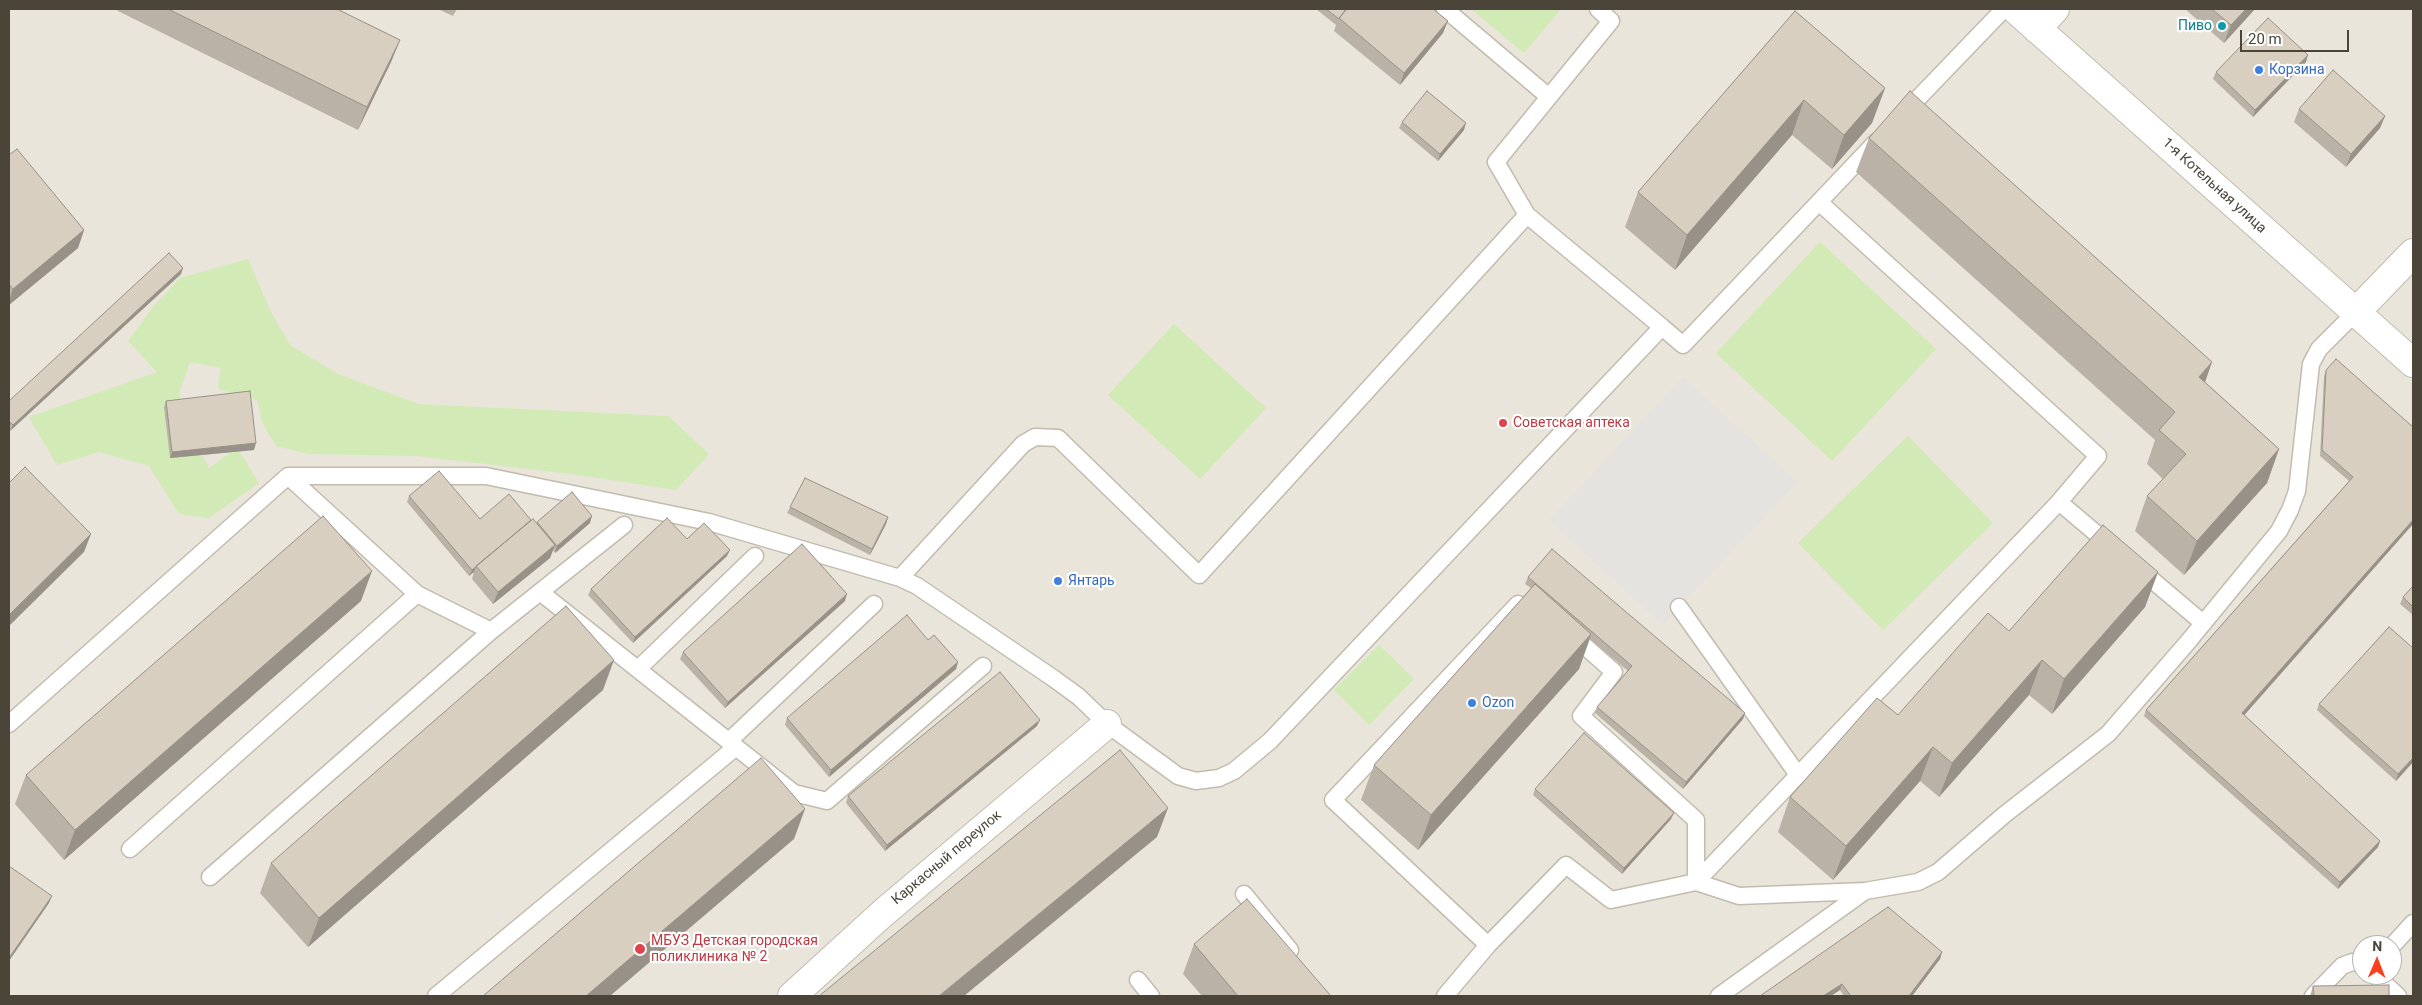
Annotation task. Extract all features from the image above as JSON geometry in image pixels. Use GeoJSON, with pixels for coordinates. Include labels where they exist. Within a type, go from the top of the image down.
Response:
{"type":"FeatureCollection","features":[{"type":"Feature","properties":{"kind":"street","name":"1-я Котельная улица"},"geometry":{"type":"LineString","coordinates":[[2015,9],[2413,364]]}},
{"type":"Feature","properties":{"kind":"street"},"geometry":{"type":"LineString","coordinates":[[2036,28],[2055,9]]}},
{"type":"Feature","properties":{"kind":"street"},"geometry":{"type":"LineString","coordinates":[[2356,312],[2413,253]]}},
{"type":"Feature","properties":{"kind":"street","name":"Каркасный переулок"},"geometry":{"type":"LineString","coordinates":[[792,996],[882,912],[1107,724]]}},
{"type":"Feature","properties":{"kind":"lane"},"geometry":{"type":"LineString","coordinates":[[1445,9],[1549,97]]}},
{"type":"Feature","properties":{"kind":"lane"},"geometry":{"type":"LineString","coordinates":[[1598,9],[1611,20],[1496,162],[1527,215],[1683,345],[2004,9]]}},
{"type":"Feature","properties":{"kind":"lane"},"geometry":{"type":"LineString","coordinates":[[1696,882],[2059,502],[2098,456],[1819,202]]}},
{"type":"Feature","properties":{"kind":"lane"},"geometry":{"type":"LineString","coordinates":[[900,578],[1023,444],[1035,437],[1058,438],[1199,575],[1527,215]]}},
{"type":"Feature","properties":{"kind":"lane"},"geometry":{"type":"LineString","coordinates":[[1445,996],[1488,945],[1566,865],[1611,900],[1696,882],[1739,896],[1865,891],[1918,882],[1938,872],[2004,815],[2108,734],[2279,531],[2297,491],[2312,364],[2319,349],[2356,312]]}},
{"type":"Feature","properties":{"kind":"lane"},"geometry":{"type":"LineString","coordinates":[[9,724],[288,476],[486,476],[709,522],[900,578],[917,586],[1054,678],[1107,724],[1178,776],[1196,781],[1219,778],[1234,771],[1270,740],[1662,327]]}},
{"type":"Feature","properties":{"kind":"lane"},"geometry":{"type":"LineString","coordinates":[[288,476],[417,594],[491,631]]}},
{"type":"Feature","properties":{"kind":"lane"},"geometry":{"type":"LineString","coordinates":[[2059,502],[2203,623]]}},
{"type":"Feature","properties":{"kind":"lane"},"geometry":{"type":"LineString","coordinates":[[210,877],[491,631],[624,525]]}},
{"type":"Feature","properties":{"kind":"lane"},"geometry":{"type":"LineString","coordinates":[[638,669],[755,556]]}},
{"type":"Feature","properties":{"kind":"lane"},"geometry":{"type":"LineString","coordinates":[[540,592],[794,793],[827,801],[983,666]]}},
{"type":"Feature","properties":{"kind":"lane"},"geometry":{"type":"LineString","coordinates":[[130,850],[417,594]]}},
{"type":"Feature","properties":{"kind":"lane"},"geometry":{"type":"LineString","coordinates":[[1488,945],[1333,800],[1526,594],[1534,601]]}},
{"type":"Feature","properties":{"kind":"lane"},"geometry":{"type":"LineString","coordinates":[[436,996],[733,744],[874,604]]}},
{"type":"Feature","properties":{"kind":"lane"},"geometry":{"type":"LineString","coordinates":[[1679,607],[1798,775]]}},
{"type":"Feature","properties":{"kind":"lane"},"geometry":{"type":"LineString","coordinates":[[1556,620],[1614,672],[1581,716],[1696,820],[1696,882]]}},
{"type":"Feature","properties":{"kind":"lane"},"geometry":{"type":"LineString","coordinates":[[1719,996],[1865,891]]}},
{"type":"Feature","properties":{"kind":"lane"},"geometry":{"type":"LineString","coordinates":[[1244,894],[1298,960]]}},
{"type":"Feature","properties":{"kind":"lane"},"geometry":{"type":"LineString","coordinates":[[2402,935],[2413,923]]}},
{"type":"Feature","properties":{"kind":"lane"},"geometry":{"type":"LineString","coordinates":[[2313,996],[2342,966],[2352,962]]}},
{"type":"Feature","properties":{"kind":"lane"},"geometry":{"type":"LineString","coordinates":[[1138,980],[1150,996]]}},
{"type":"Feature","properties":{"kind":"lane"},"geometry":{"type":"LineString","coordinates":[[2386,985],[2398,996]]}},
{"type":"Feature","properties":{"kind":"shaded area"},"geometry":{"type":"Polygon","coordinates":[[[9,9],[2413,9],[2413,996],[9,996],[9,9]]]}},
{"type":"Feature","properties":{"kind":"shaded area"},"geometry":{"type":"Polygon","coordinates":[[[1683,377],[1797,482],[1663,625],[1549,520],[1683,377]]]}},
{"type":"Feature","properties":{"kind":"green space"},"geometry":{"type":"Polygon","coordinates":[[[1471,9],[1561,9],[1524,53],[1471,9]]]}},
{"type":"Feature","properties":{"kind":"green space"},"geometry":{"type":"Polygon","coordinates":[[[1820,242],[1936,349],[1832,461],[1716,353],[1820,242]]]}},
{"type":"Feature","properties":{"kind":"green space"},"geometry":{"type":"Polygon","coordinates":[[[248,259],[270,310],[290,345],[338,374],[419,404],[668,416],[709,454],[676,490],[572,474],[416,456],[309,454],[276,446],[262,422],[257,400],[218,389],[221,368],[190,362],[179,393],[187,427],[209,468],[237,448],[259,483],[209,518],[179,514],[149,466],[99,452],[57,465],[29,417],[157,372],[128,341],[153,307],[180,278],[248,259]]]}},
{"type":"Feature","properties":{"kind":"green space"},"geometry":{"type":"Polygon","coordinates":[[[1174,324],[1266,408],[1200,479],[1108,395],[1174,324]]]}},
{"type":"Feature","properties":{"kind":"green space"},"geometry":{"type":"Polygon","coordinates":[[[1908,436],[1993,523],[1883,630],[1798,543],[1908,436]]]}},
{"type":"Feature","properties":{"kind":"green space"},"geometry":{"type":"Polygon","coordinates":[[[1379,645],[1414,679],[1369,725],[1334,690],[1379,645]]]}},
{"type":"Feature","properties":{"kind":"building"},"geometry":{"type":"Polygon","coordinates":[[[168,9],[337,9],[400,40],[367,107],[168,9]]]}},
{"type":"Feature","properties":{"kind":"building"},"geometry":{"type":"Polygon","coordinates":[[[1326,9],[1346,9],[1339,19],[1326,9]]]}},
{"type":"Feature","properties":{"kind":"building"},"geometry":{"type":"Polygon","coordinates":[[[1347,9],[1433,9],[1448,21],[1404,73],[1339,18],[1347,9]]]}},
{"type":"Feature","properties":{"kind":"building"},"geometry":{"type":"Polygon","coordinates":[[[2212,9],[2246,9],[2231,25],[2212,9]]]}},
{"type":"Feature","properties":{"kind":"building"},"geometry":{"type":"Polygon","coordinates":[[[1795,11],[1885,88],[1844,135],[1804,100],[1687,235],[1638,192],[1795,11]]]}},
{"type":"Feature","properties":{"kind":"building","name":"Корзина"},"geometry":{"type":"Polygon","coordinates":[[[2268,18],[2308,55],[2255,110],[2216,72],[2268,18]]]}},
{"type":"Feature","properties":{"kind":"building"},"geometry":{"type":"Polygon","coordinates":[[[2333,70],[2385,116],[2351,154],[2299,109],[2333,70]]]}},
{"type":"Feature","properties":{"kind":"building"},"geometry":{"type":"Polygon","coordinates":[[[1427,91],[1466,123],[1440,154],[1402,122],[1427,91]]]}},
{"type":"Feature","properties":{"kind":"building"},"geometry":{"type":"Polygon","coordinates":[[[1910,91],[2212,362],[2199,377],[2279,449],[2197,541],[2147,496],[2186,454],[2159,430],[2175,412],[1869,138],[1910,91]]]}},
{"type":"Feature","properties":{"kind":"building"},"geometry":{"type":"Polygon","coordinates":[[[17,149],[84,230],[13,289],[9,284],[9,155],[17,149]]]}},
{"type":"Feature","properties":{"kind":"building"},"geometry":{"type":"Polygon","coordinates":[[[169,253],[183,268],[13,425],[9,421],[9,401],[169,253]]]}},
{"type":"Feature","properties":{"kind":"building"},"geometry":{"type":"Polygon","coordinates":[[[2336,359],[2413,427],[2413,520],[2242,713],[2380,841],[2340,882],[2146,710],[2353,477],[2322,450],[2326,370],[2336,359]]]}},
{"type":"Feature","properties":{"kind":"building"},"geometry":{"type":"Polygon","coordinates":[[[250,391],[256,443],[172,452],[166,401],[250,391]]]}},
{"type":"Feature","properties":{"kind":"building"},"geometry":{"type":"Polygon","coordinates":[[[25,467],[91,534],[9,615],[9,483],[25,467]]]}},
{"type":"Feature","properties":{"kind":"building"},"geometry":{"type":"Polygon","coordinates":[[[439,471],[480,519],[509,494],[531,520],[472,570],[409,496],[439,471]]]}},
{"type":"Feature","properties":{"kind":"building"},"geometry":{"type":"Polygon","coordinates":[[[805,478],[888,517],[872,549],[790,507],[805,478]]]}},
{"type":"Feature","properties":{"kind":"building"},"geometry":{"type":"Polygon","coordinates":[[[572,492],[592,516],[557,546],[537,522],[572,492]]]}},
{"type":"Feature","properties":{"kind":"building"},"geometry":{"type":"Polygon","coordinates":[[[323,516],[372,571],[75,830],[26,775],[323,516]]]}},
{"type":"Feature","properties":{"kind":"building"},"geometry":{"type":"Polygon","coordinates":[[[667,518],[687,539],[704,523],[730,550],[635,637],[591,589],[667,518]]]}},
{"type":"Feature","properties":{"kind":"building"},"geometry":{"type":"Polygon","coordinates":[[[533,519],[555,545],[498,592],[476,566],[533,519]]]}},
{"type":"Feature","properties":{"kind":"building"},"geometry":{"type":"Polygon","coordinates":[[[2103,525],[2158,572],[2064,679],[2042,660],[1952,763],[1933,747],[1846,846],[1790,797],[1877,698],[1898,715],[1988,613],[2009,631],[2103,525]]]}},
{"type":"Feature","properties":{"kind":"building"},"geometry":{"type":"Polygon","coordinates":[[[802,544],[847,594],[728,702],[683,652],[802,544]]]}},
{"type":"Feature","properties":{"kind":"building"},"geometry":{"type":"Polygon","coordinates":[[[1552,549],[1745,713],[1686,782],[1597,707],[1632,666],[1528,577],[1552,549]]]}},
{"type":"Feature","properties":{"kind":"building"},"geometry":{"type":"Polygon","coordinates":[[[1535,584],[1591,634],[1431,815],[1374,765],[1535,584]]]}},
{"type":"Feature","properties":{"kind":"building"},"geometry":{"type":"Polygon","coordinates":[[[2413,586],[2413,607],[2403,597],[2413,586]]]}},
{"type":"Feature","properties":{"kind":"building"},"geometry":{"type":"Polygon","coordinates":[[[566,606],[614,660],[319,918],[271,863],[566,606]]]}},
{"type":"Feature","properties":{"kind":"building"},"geometry":{"type":"Polygon","coordinates":[[[907,615],[928,640],[934,635],[958,662],[831,770],[787,718],[907,615]]]}},
{"type":"Feature","properties":{"kind":"building"},"geometry":{"type":"Polygon","coordinates":[[[2389,627],[2413,648],[2413,758],[2398,774],[2319,704],[2389,627]]]}},
{"type":"Feature","properties":{"kind":"building"},"geometry":{"type":"Polygon","coordinates":[[[1000,672],[1040,720],[887,845],[848,796],[1000,672]]]}},
{"type":"Feature","properties":{"kind":"building"},"geometry":{"type":"Polygon","coordinates":[[[1584,733],[1674,813],[1624,868],[1535,789],[1584,733]]]}},
{"type":"Feature","properties":{"kind":"building"},"geometry":{"type":"Polygon","coordinates":[[[1120,750],[1168,808],[939,996],[819,996],[1120,750]]]}},
{"type":"Feature","properties":{"kind":"building"},"geometry":{"type":"Polygon","coordinates":[[[761,758],[805,809],[586,996],[483,996],[761,758]]]}},
{"type":"Feature","properties":{"kind":"building"},"geometry":{"type":"Polygon","coordinates":[[[9,866],[52,896],[9,958],[9,866]]]}},
{"type":"Feature","properties":{"kind":"building"},"geometry":{"type":"Polygon","coordinates":[[[1247,899],[1331,996],[1238,996],[1194,944],[1247,899]]]}},
{"type":"Feature","properties":{"kind":"building"},"geometry":{"type":"Polygon","coordinates":[[[1888,907],[1942,952],[1909,996],[1851,996],[1842,984],[1823,996],[1760,996],[1888,907]]]}},
{"type":"Feature","properties":{"kind":"building"},"geometry":{"type":"Polygon","coordinates":[[[2389,985],[2389,996],[2314,996],[2313,986],[2389,985]]]}},
{"type":"Feature","properties":{"kind":"place","name":"Пиво"},"geometry":{"type":"Point","coordinates":[2222,26]}},
{"type":"Feature","properties":{"kind":"place","name":"Корзина"},"geometry":{"type":"Point","coordinates":[2259,70]}},
{"type":"Feature","properties":{"kind":"place","name":"Советская аптека"},"geometry":{"type":"Point","coordinates":[1503,423]}},
{"type":"Feature","properties":{"kind":"place","name":"Янтарь"},"geometry":{"type":"Point","coordinates":[1058,581]}},
{"type":"Feature","properties":{"kind":"place","name":"Ozon"},"geometry":{"type":"Point","coordinates":[1472,703]}},
{"type":"Feature","properties":{"kind":"place","name":"МБУЗ Детская городская поликлиника № 2"},"geometry":{"type":"Point","coordinates":[640,949]}}]}
